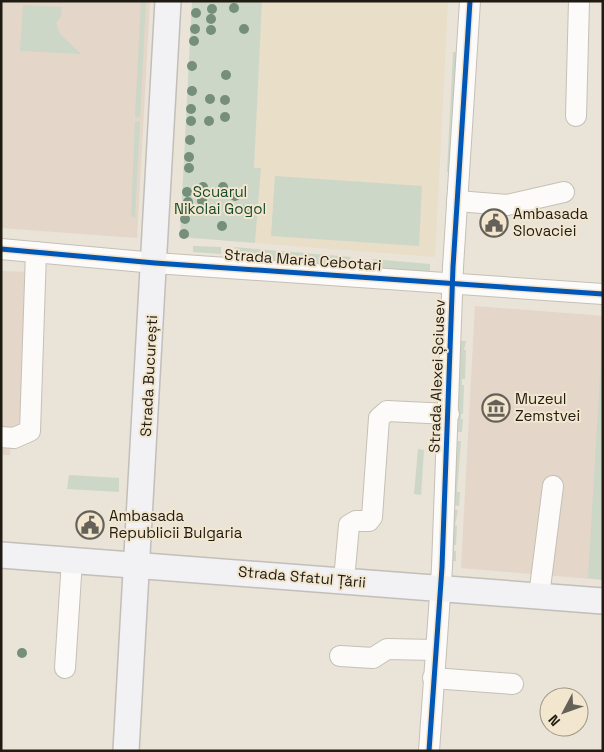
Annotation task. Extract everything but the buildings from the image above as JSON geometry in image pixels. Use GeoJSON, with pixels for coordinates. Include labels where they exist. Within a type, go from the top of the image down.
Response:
{"type":"FeatureCollection","features":[{"type":"Feature","properties":{"kind":"main road","name":"Strada București"},"geometry":{"type":"LineString","coordinates":[[126,751],[155,263],[168,1]]}},
{"type":"Feature","properties":{"kind":"main road","name":"Strada Sfatul Țării"},"geometry":{"type":"LineString","coordinates":[[1,555],[603,601]]}},
{"type":"Feature","properties":{"kind":"street","name":"Strada Alexei Șciusev"},"geometry":{"type":"LineString","coordinates":[[429,751],[440,588],[457,201],[470,1]]}},
{"type":"Feature","properties":{"kind":"street"},"geometry":{"type":"LineString","coordinates":[[576,116],[579,1]]}},
{"type":"Feature","properties":{"kind":"street"},"geometry":{"type":"LineString","coordinates":[[457,201],[507,205],[564,192]]}},
{"type":"Feature","properties":{"kind":"street","name":"Strada Maria Cebotari"},"geometry":{"type":"LineString","coordinates":[[1,250],[155,263],[453,282],[603,294]]}},
{"type":"Feature","properties":{"kind":"street"},"geometry":{"type":"LineString","coordinates":[[1,436],[14,438],[30,431],[36,252]]}},
{"type":"Feature","properties":{"kind":"street"},"geometry":{"type":"LineString","coordinates":[[344,580],[349,525],[356,521],[369,521],[372,517],[379,418],[387,411],[449,414]]}},
{"type":"Feature","properties":{"kind":"street"},"geometry":{"type":"LineString","coordinates":[[539,596],[553,486]]}},
{"type":"Feature","properties":{"kind":"street"},"geometry":{"type":"LineString","coordinates":[[65,668],[72,560]]}},
{"type":"Feature","properties":{"kind":"street"},"geometry":{"type":"LineString","coordinates":[[340,656],[373,658],[387,648],[435,650]]}},
{"type":"Feature","properties":{"kind":"street"},"geometry":{"type":"LineString","coordinates":[[433,678],[513,684]]}},
{"type":"Feature","properties":{"kind":"shaded area"},"geometry":{"type":"Polygon","coordinates":[[[1,1],[150,1],[137,238],[1,228],[1,1]]]}},
{"type":"Feature","properties":{"kind":"shaded area"},"geometry":{"type":"Polygon","coordinates":[[[262,1],[448,1],[435,257],[255,243],[261,169],[253,168],[262,1]]]}},
{"type":"Feature","properties":{"kind":"shaded area"},"geometry":{"type":"Polygon","coordinates":[[[1,271],[28,272],[19,425],[11,431],[10,455],[1,455],[1,271]]]}},
{"type":"Feature","properties":{"kind":"shaded area"},"geometry":{"type":"Polygon","coordinates":[[[475,306],[603,316],[603,580],[461,568],[475,306]]]}},
{"type":"Feature","properties":{"kind":"green space"},"geometry":{"type":"Polygon","coordinates":[[[141,1],[146,1],[140,118],[135,117],[141,1]]]}},
{"type":"Feature","properties":{"kind":"green space","name":"Scuarul Nikolai Gogol"},"geometry":{"type":"Polygon","coordinates":[[[192,1],[262,1],[254,168],[261,168],[255,243],[180,237],[192,1]]]}},
{"type":"Feature","properties":{"kind":"green space"},"geometry":{"type":"Polygon","coordinates":[[[23,5],[62,7],[61,16],[56,23],[60,34],[81,54],[20,51],[23,5]]]}},
{"type":"Feature","properties":{"kind":"green space"},"geometry":{"type":"Polygon","coordinates":[[[453,52],[459,52],[452,173],[447,172],[453,52]]]}},
{"type":"Feature","properties":{"kind":"green space"},"geometry":{"type":"Polygon","coordinates":[[[140,121],[135,218],[131,216],[135,122],[140,121]]]}},
{"type":"Feature","properties":{"kind":"green space"},"geometry":{"type":"Polygon","coordinates":[[[275,176],[422,186],[419,246],[271,236],[275,176]]]}},
{"type":"Feature","properties":{"kind":"green space"},"geometry":{"type":"Polygon","coordinates":[[[193,246],[221,247],[221,254],[193,252],[193,246]]]}},
{"type":"Feature","properties":{"kind":"green space"},"geometry":{"type":"Polygon","coordinates":[[[234,247],[351,257],[347,266],[238,257],[234,247]]]}},
{"type":"Feature","properties":{"kind":"green space"},"geometry":{"type":"Polygon","coordinates":[[[372,259],[430,264],[430,272],[380,269],[372,259]]]}},
{"type":"Feature","properties":{"kind":"green space"},"geometry":{"type":"Polygon","coordinates":[[[603,325],[603,580],[588,578],[603,325]]]}},
{"type":"Feature","properties":{"kind":"green space"},"geometry":{"type":"Polygon","coordinates":[[[461,341],[466,341],[464,350],[466,350],[465,379],[462,379],[462,385],[464,385],[463,414],[461,414],[461,419],[463,419],[462,432],[457,432],[461,341]]]}},
{"type":"Feature","properties":{"kind":"green space"},"geometry":{"type":"Polygon","coordinates":[[[456,441],[461,441],[457,492],[460,492],[459,506],[453,505],[456,441]]]}},
{"type":"Feature","properties":{"kind":"green space"},"geometry":{"type":"Polygon","coordinates":[[[418,449],[424,450],[421,495],[414,494],[418,449]]]}},
{"type":"Feature","properties":{"kind":"green space"},"geometry":{"type":"Polygon","coordinates":[[[69,475],[119,478],[119,492],[67,489],[69,475]]]}},
{"type":"Feature","properties":{"kind":"green space"},"geometry":{"type":"Polygon","coordinates":[[[453,510],[458,510],[455,525],[457,526],[456,545],[454,545],[456,561],[450,561],[453,510]]]}},
{"type":"Feature","properties":{"kind":"cycle path"},"geometry":{"type":"LineString","coordinates":[[429,751],[442,567],[453,267],[470,1]]}},
{"type":"Feature","properties":{"kind":"cycle path"},"geometry":{"type":"LineString","coordinates":[[1,249],[155,263],[603,294]]}},
{"type":"Feature","properties":{"kind":"place","name":"Ambasada Slovaciei"},"geometry":{"type":"Point","coordinates":[494,223]}},
{"type":"Feature","properties":{"kind":"place","name":"Muzeul Zemstvei"},"geometry":{"type":"Point","coordinates":[496,408]}},
{"type":"Feature","properties":{"kind":"place","name":"Ambasada Republicii Bulgaria"},"geometry":{"type":"Point","coordinates":[90,525]}}]}
